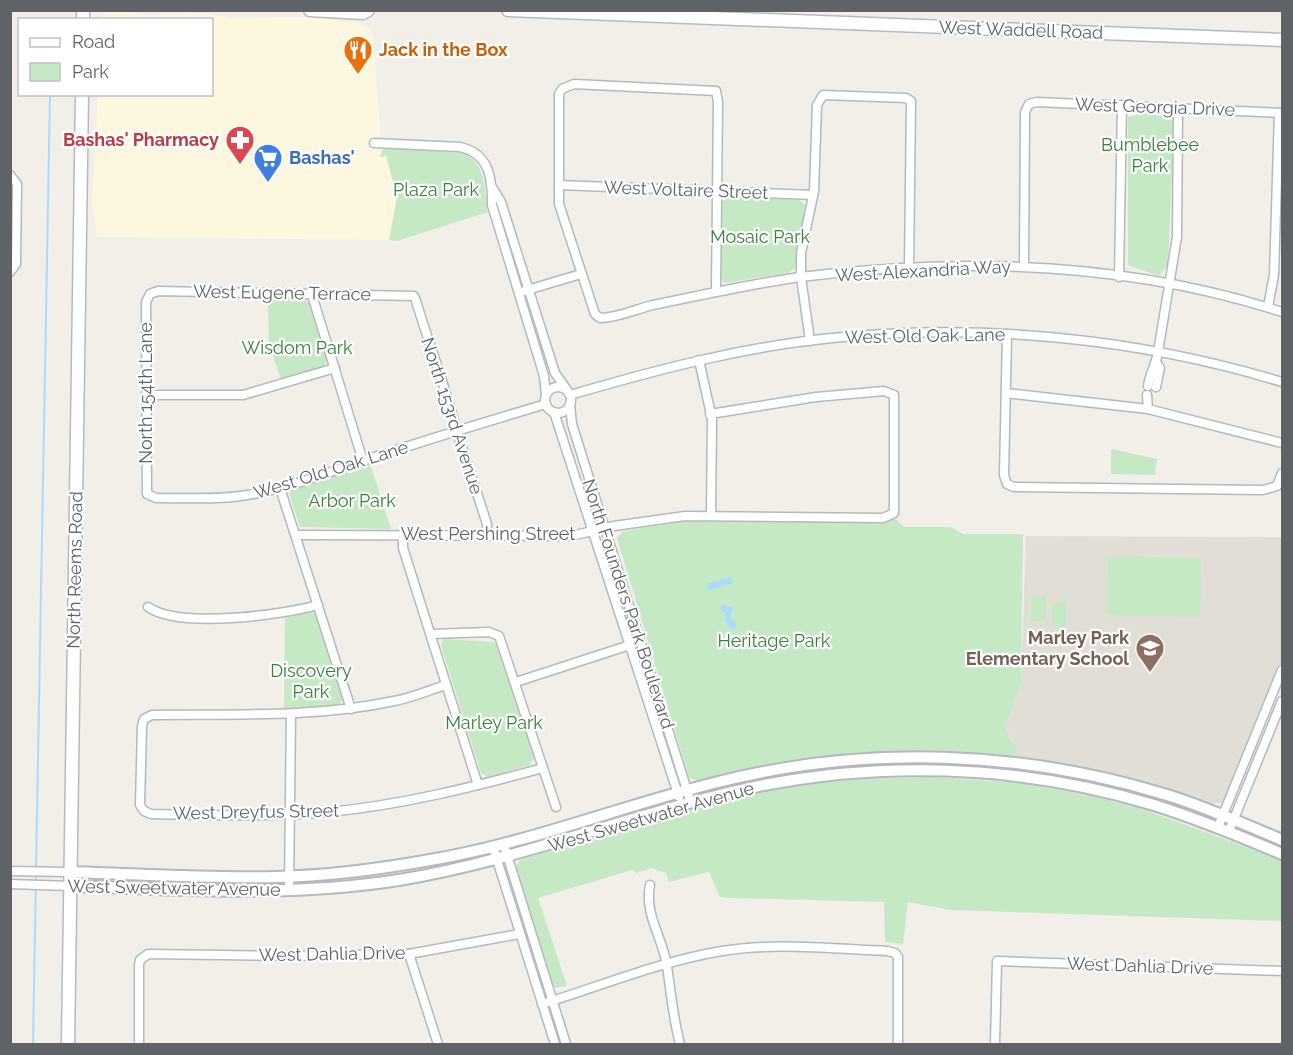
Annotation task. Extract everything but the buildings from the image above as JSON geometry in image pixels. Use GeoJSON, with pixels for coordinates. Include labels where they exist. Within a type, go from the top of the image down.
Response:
{"type":"FeatureCollection","features":[{"type":"Feature","properties":{"kind":"main road"},"geometry":{"type":"LineString","coordinates":[[310,10],[363,13],[368,10]]}},
{"type":"Feature","properties":{"kind":"main road","name":"West Waddell Road"},"geometry":{"type":"LineString","coordinates":[[508,10],[734,13],[1282,40]]}},
{"type":"Feature","properties":{"kind":"main road","name":"North Reems Road"},"geometry":{"type":"LineString","coordinates":[[68,1044],[82,96]]}},
{"type":"Feature","properties":{"kind":"street"},"geometry":{"type":"LineString","coordinates":[[519,293],[581,274],[559,204],[559,94],[562,89],[574,84],[716,91],[718,102],[716,292]]}},
{"type":"Feature","properties":{"kind":"street"},"geometry":{"type":"LineString","coordinates":[[810,341],[801,277],[801,253],[813,195],[818,98],[823,95],[906,98],[911,101],[909,268]]}},
{"type":"Feature","properties":{"kind":"street","name":"West Georgia Drive"},"geometry":{"type":"LineString","coordinates":[[1024,266],[1025,112],[1029,105],[1037,102],[1281,113]]}},
{"type":"Feature","properties":{"kind":"street"},"geometry":{"type":"LineString","coordinates":[[1119,277],[1122,105]]}},
{"type":"Feature","properties":{"kind":"street"},"geometry":{"type":"LineString","coordinates":[[1153,384],[1151,367],[1156,362],[1158,352],[1177,237],[1178,108]]}},
{"type":"Feature","properties":{"kind":"street"},"geometry":{"type":"LineString","coordinates":[[1268,307],[1274,275],[1279,212],[1281,113]]}},
{"type":"Feature","properties":{"kind":"street"},"geometry":{"type":"LineString","coordinates":[[374,143],[469,149],[486,162],[492,186],[492,205],[544,376],[546,400],[554,412],[562,412],[570,405],[568,392],[555,372],[501,202],[492,186]]}},
{"type":"Feature","properties":{"kind":"street"},"geometry":{"type":"LineString","coordinates":[[10,272],[16,264],[17,184],[11,175]]}},
{"type":"Feature","properties":{"kind":"street","name":"West Voltaire Street"},"geometry":{"type":"LineString","coordinates":[[559,185],[716,189],[813,195]]}},
{"type":"Feature","properties":{"kind":"street","name":"West Alexandria Way"},"geometry":{"type":"LineString","coordinates":[[581,274],[595,314],[600,318],[716,292],[801,277],[909,268],[1024,266],[1170,283],[1282,312]]}},
{"type":"Feature","properties":{"kind":"street","name":"West Eugene Terrace"},"geometry":{"type":"LineString","coordinates":[[150,294],[158,291],[414,296]]}},
{"type":"Feature","properties":{"kind":"street","name":"North 154th Lane"},"geometry":{"type":"LineString","coordinates":[[147,494],[146,302],[150,294]]}},
{"type":"Feature","properties":{"kind":"street"},"geometry":{"type":"LineString","coordinates":[[312,295],[363,461]]}},
{"type":"Feature","properties":{"kind":"street","name":"North 153rd Avenue"},"geometry":{"type":"LineString","coordinates":[[414,296],[487,524],[487,536]]}},
{"type":"Feature","properties":{"kind":"street","name":"West Old Oak Lane"},"geometry":{"type":"LineString","coordinates":[[568,392],[699,360],[810,341],[938,333],[1007,334],[1072,339],[1158,352],[1282,382]]}},
{"type":"Feature","properties":{"kind":"street"},"geometry":{"type":"LineString","coordinates":[[1007,334],[1004,475],[1008,484],[1014,487],[1263,490],[1278,486],[1282,473]]}},
{"type":"Feature","properties":{"kind":"street"},"geometry":{"type":"LineString","coordinates":[[699,360],[710,414],[711,516]]}},
{"type":"Feature","properties":{"kind":"street"},"geometry":{"type":"LineString","coordinates":[[146,395],[243,395],[334,368]]}},
{"type":"Feature","properties":{"kind":"street"},"geometry":{"type":"LineString","coordinates":[[546,400],[555,387],[568,392]]}},
{"type":"Feature","properties":{"kind":"street","name":"West Pershing Street"},"geometry":{"type":"LineString","coordinates":[[296,535],[572,536],[663,518],[711,516],[883,518],[894,513],[894,396],[884,391],[816,397],[710,414]]}},
{"type":"Feature","properties":{"kind":"street"},"geometry":{"type":"LineString","coordinates":[[1006,393],[1149,401],[1282,443]]}},
{"type":"Feature","properties":{"kind":"street","name":"West Old Oak Lane"},"geometry":{"type":"LineString","coordinates":[[147,494],[156,498],[206,498],[246,495],[280,488],[457,432],[546,400]]}},
{"type":"Feature","properties":{"kind":"street","name":"North Founders Park Boulevard"},"geometry":{"type":"LineString","coordinates":[[570,405],[571,419],[640,641],[686,804]]}},
{"type":"Feature","properties":{"kind":"street","name":"North Founders Park Boulevard"},"geometry":{"type":"LineString","coordinates":[[554,412],[630,644],[682,791]]}},
{"type":"Feature","properties":{"kind":"street"},"geometry":{"type":"LineString","coordinates":[[280,488],[351,709]]}},
{"type":"Feature","properties":{"kind":"street"},"geometry":{"type":"LineString","coordinates":[[402,534],[403,548],[478,785]]}},
{"type":"Feature","properties":{"kind":"street"},"geometry":{"type":"LineString","coordinates":[[148,607],[156,613],[169,616],[247,617],[279,615],[318,605]]}},
{"type":"Feature","properties":{"kind":"street"},"geometry":{"type":"LineString","coordinates":[[430,634],[489,632],[499,636],[556,807]]}},
{"type":"Feature","properties":{"kind":"street"},"geometry":{"type":"LineString","coordinates":[[516,682],[640,641]]}},
{"type":"Feature","properties":{"kind":"street"},"geometry":{"type":"LineString","coordinates":[[1229,831],[1228,817],[1282,670]]}},
{"type":"Feature","properties":{"kind":"street"},"geometry":{"type":"LineString","coordinates":[[289,890],[291,714],[351,709],[397,701],[446,685]]}},
{"type":"Feature","properties":{"kind":"street"},"geometry":{"type":"LineString","coordinates":[[1218,827],[1228,817],[1282,700]]}},
{"type":"Feature","properties":{"kind":"street","name":"West Dreyfus Street"},"geometry":{"type":"LineString","coordinates":[[291,714],[152,715],[144,719],[140,805],[144,811],[151,814],[290,815],[377,806],[478,785],[543,768]]}},
{"type":"Feature","properties":{"kind":"street","name":"West Sweetwater Avenue"},"geometry":{"type":"LineString","coordinates":[[10,870],[289,877],[403,865],[498,846],[682,791],[761,772],[833,761],[902,757],[972,759],[1033,765],[1114,780],[1178,798],[1282,840]]}},
{"type":"Feature","properties":{"kind":"street","name":"West Sweetwater Avenue"},"geometry":{"type":"LineString","coordinates":[[10,884],[289,890],[398,880],[501,859],[686,804],[752,787],[832,775],[904,770],[971,772],[1042,780],[1098,791],[1153,805],[1218,827],[1282,854]]}},
{"type":"Feature","properties":{"kind":"street"},"geometry":{"type":"LineString","coordinates":[[498,846],[519,933],[555,1044]]}},
{"type":"Feature","properties":{"kind":"street"},"geometry":{"type":"LineString","coordinates":[[501,859],[566,1044]]}},
{"type":"Feature","properties":{"kind":"street"},"geometry":{"type":"LineString","coordinates":[[650,885],[647,901],[667,964],[671,1010],[680,1044]]}},
{"type":"Feature","properties":{"kind":"street","name":"West Dahlia Drive"},"geometry":{"type":"LineString","coordinates":[[139,1044],[139,964],[144,956],[410,954],[519,933]]}},
{"type":"Feature","properties":{"kind":"street"},"geometry":{"type":"LineString","coordinates":[[542,1004],[667,964],[723,950],[769,948],[895,953],[898,957],[898,1044]]}},
{"type":"Feature","properties":{"kind":"street"},"geometry":{"type":"LineString","coordinates":[[410,954],[437,1044]]}},
{"type":"Feature","properties":{"kind":"street","name":"West Dahlia Drive"},"geometry":{"type":"LineString","coordinates":[[995,1044],[997,961],[1282,970]]}},
{"type":"Feature","properties":{"kind":"shaded area"},"geometry":{"type":"Polygon","coordinates":[[[116,10],[145,15],[203,13],[230,18],[300,17],[361,23],[369,28],[373,35],[380,156],[386,155],[397,198],[389,240],[97,237],[92,199],[98,96],[213,96],[213,18],[101,18],[106,11],[116,10]]]}},
{"type":"Feature","properties":{"kind":"shaded area","name":"Marley Park Elementary School"},"geometry":{"type":"Polygon","coordinates":[[[1026,536],[1282,537],[1282,661],[1221,803],[1207,803],[1152,784],[1093,770],[1013,758],[1014,743],[1005,727],[1021,684],[1026,536]]]}},
{"type":"Feature","properties":{"kind":"green space","name":"Bumblebee Park"},"geometry":{"type":"Polygon","coordinates":[[[1144,113],[1174,118],[1168,265],[1159,276],[1128,265],[1128,117],[1144,113]]]}},
{"type":"Feature","properties":{"kind":"green space","name":"Plaza Park"},"geometry":{"type":"Polygon","coordinates":[[[384,148],[464,153],[472,158],[481,171],[488,212],[397,241],[389,240],[397,197],[386,156],[380,157],[384,148]]]}},
{"type":"Feature","properties":{"kind":"green space","name":"Mosaic Park"},"geometry":{"type":"Polygon","coordinates":[[[727,197],[799,200],[805,205],[795,268],[788,273],[725,283],[721,279],[722,202],[727,197]]]}},
{"type":"Feature","properties":{"kind":"green space","name":"Wisdom Park"},"geometry":{"type":"Polygon","coordinates":[[[268,297],[305,299],[309,303],[327,359],[325,366],[281,380],[269,343],[268,297]]]}},
{"type":"Feature","properties":{"kind":"green space"},"geometry":{"type":"Polygon","coordinates":[[[1111,449],[1157,459],[1155,475],[1111,474],[1111,449]]]}},
{"type":"Feature","properties":{"kind":"green space","name":"Arbor Park"},"geometry":{"type":"Polygon","coordinates":[[[370,464],[391,529],[300,527],[289,493],[292,489],[370,464]]]}},
{"type":"Feature","properties":{"kind":"green space","name":"Heritage Park"},"geometry":{"type":"Polygon","coordinates":[[[895,518],[904,527],[951,527],[963,534],[1023,534],[1021,684],[1005,727],[1017,750],[1013,758],[973,753],[894,751],[815,758],[698,781],[689,777],[617,538],[623,531],[693,520],[883,522],[895,518]]]}},
{"type":"Feature","properties":{"kind":"green space"},"geometry":{"type":"Polygon","coordinates":[[[1108,556],[1201,558],[1200,617],[1107,615],[1108,556]]]}},
{"type":"Feature","properties":{"kind":"green space"},"geometry":{"type":"Polygon","coordinates":[[[1031,596],[1046,596],[1046,621],[1031,621],[1031,596]]]}},
{"type":"Feature","properties":{"kind":"green space"},"geometry":{"type":"Polygon","coordinates":[[[1066,602],[1066,628],[1052,628],[1052,603],[1066,602]]]}},
{"type":"Feature","properties":{"kind":"green space","name":"Discovery Park"},"geometry":{"type":"Polygon","coordinates":[[[311,612],[317,615],[343,699],[339,705],[284,709],[285,618],[311,612]]]}},
{"type":"Feature","properties":{"kind":"green space","name":"Marley Park"},"geometry":{"type":"Polygon","coordinates":[[[443,639],[495,642],[534,757],[530,765],[487,777],[481,773],[441,646],[443,639]]]}},
{"type":"Feature","properties":{"kind":"green space"},"geometry":{"type":"Polygon","coordinates":[[[934,777],[1022,783],[1093,796],[1142,809],[1282,860],[1282,921],[951,910],[908,902],[903,944],[885,942],[884,902],[720,897],[709,872],[669,882],[666,873],[651,868],[637,873],[632,870],[538,898],[567,986],[554,988],[517,877],[516,866],[520,860],[730,798],[780,788],[831,782],[934,777]]]}},
{"type":"Feature","properties":{"kind":"water"},"geometry":{"type":"Polygon","coordinates":[[[731,577],[733,583],[708,590],[707,584],[731,577]]]}},
{"type":"Feature","properties":{"kind":"water"},"geometry":{"type":"Polygon","coordinates":[[[723,604],[733,608],[730,617],[736,624],[735,629],[730,628],[725,619],[726,613],[720,609],[723,604]]]}},
{"type":"Feature","properties":{"kind":"waterway"},"geometry":{"type":"LineString","coordinates":[[36,869],[50,96]]}},
{"type":"Feature","properties":{"kind":"waterway"},"geometry":{"type":"LineString","coordinates":[[33,1044],[36,874]]}},
{"type":"Feature","properties":{"kind":"place","name":"Jack in the Box"},"geometry":{"type":"Point","coordinates":[358,76]}},
{"type":"Feature","properties":{"kind":"place","name":"Bashas' Pharmacy"},"geometry":{"type":"Point","coordinates":[240,166]}},
{"type":"Feature","properties":{"kind":"place","name":"Bashas'"},"geometry":{"type":"Point","coordinates":[268,184]}},
{"type":"Feature","properties":{"kind":"place","name":"Marley Park Elementary School"},"geometry":{"type":"Point","coordinates":[1150,674]}}]}
